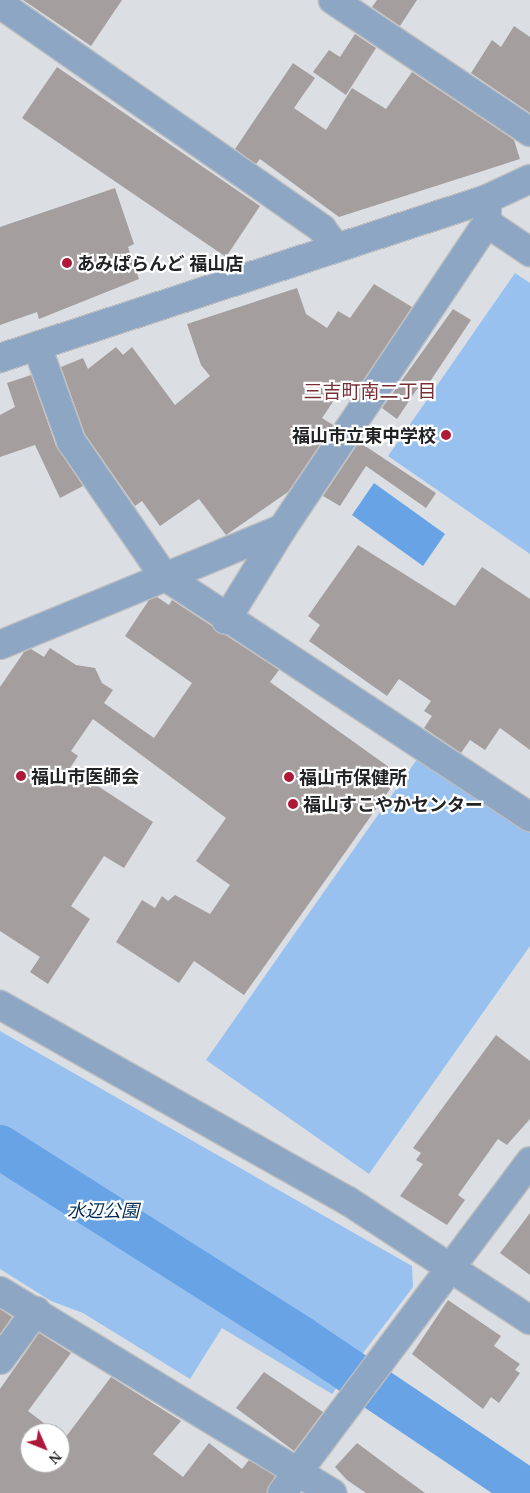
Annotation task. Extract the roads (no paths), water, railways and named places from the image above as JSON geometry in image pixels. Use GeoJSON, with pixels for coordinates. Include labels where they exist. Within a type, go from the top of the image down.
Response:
{"type":"FeatureCollection","features":[{"type":"Feature","properties":{"kind":"street"},"geometry":{"type":"LineString","coordinates":[[333,0],[530,132]]}},
{"type":"Feature","properties":{"kind":"street"},"geometry":{"type":"LineString","coordinates":[[0,4],[322,228],[334,245]]}},
{"type":"Feature","properties":{"kind":"street"},"geometry":{"type":"LineString","coordinates":[[226,620],[282,529],[487,211],[530,179]]}},
{"type":"Feature","properties":{"kind":"street"},"geometry":{"type":"LineString","coordinates":[[0,358],[334,245],[487,211]]}},
{"type":"Feature","properties":{"kind":"street"},"geometry":{"type":"LineString","coordinates":[[487,211],[530,252]]}},
{"type":"Feature","properties":{"kind":"street"},"geometry":{"type":"LineString","coordinates":[[37,346],[71,441],[163,575],[226,620],[530,817]]}},
{"type":"Feature","properties":{"kind":"street"},"geometry":{"type":"LineString","coordinates":[[0,645],[163,575],[282,529]]}},
{"type":"Feature","properties":{"kind":"street"},"geometry":{"type":"LineString","coordinates":[[0,1005],[348,1201],[451,1265],[530,1320]]}},
{"type":"Feature","properties":{"kind":"street"},"geometry":{"type":"LineString","coordinates":[[282,1493],[298,1469],[530,1162]]}},
{"type":"Feature","properties":{"kind":"street"},"geometry":{"type":"LineString","coordinates":[[0,1291],[298,1469],[332,1493]]}},
{"type":"Feature","properties":{"kind":"street"},"geometry":{"type":"LineString","coordinates":[[0,1360],[36,1311]]}},
{"type":"Feature","properties":{"kind":"waterway"},"geometry":{"type":"LineString","coordinates":[[0,1147],[302,1339],[530,1492]]}},
{"type":"Feature","properties":{"kind":"place","name":"あみぱらんど 福山店"},"geometry":{"type":"Point","coordinates":[67,263]}},
{"type":"Feature","properties":{"kind":"place","name":"福山市立東中学校"},"geometry":{"type":"Point","coordinates":[446,435]}},
{"type":"Feature","properties":{"kind":"place","name":"福山市医師会"},"geometry":{"type":"Point","coordinates":[21,776]}},
{"type":"Feature","properties":{"kind":"place","name":"福山市保健所"},"geometry":{"type":"Point","coordinates":[289,777]}},
{"type":"Feature","properties":{"kind":"place","name":"福山すこやかセンター"},"geometry":{"type":"Point","coordinates":[293,804]}},
{"type":"Feature","properties":{"kind":"district","name":"三吉町南二丁目"},"geometry":{"type":"Point","coordinates":[370,392]}},
{"type":"Feature","properties":{"kind":"park label","name":"水辺公園"},"geometry":{"type":"Point","coordinates":[103,1210]}}]}
